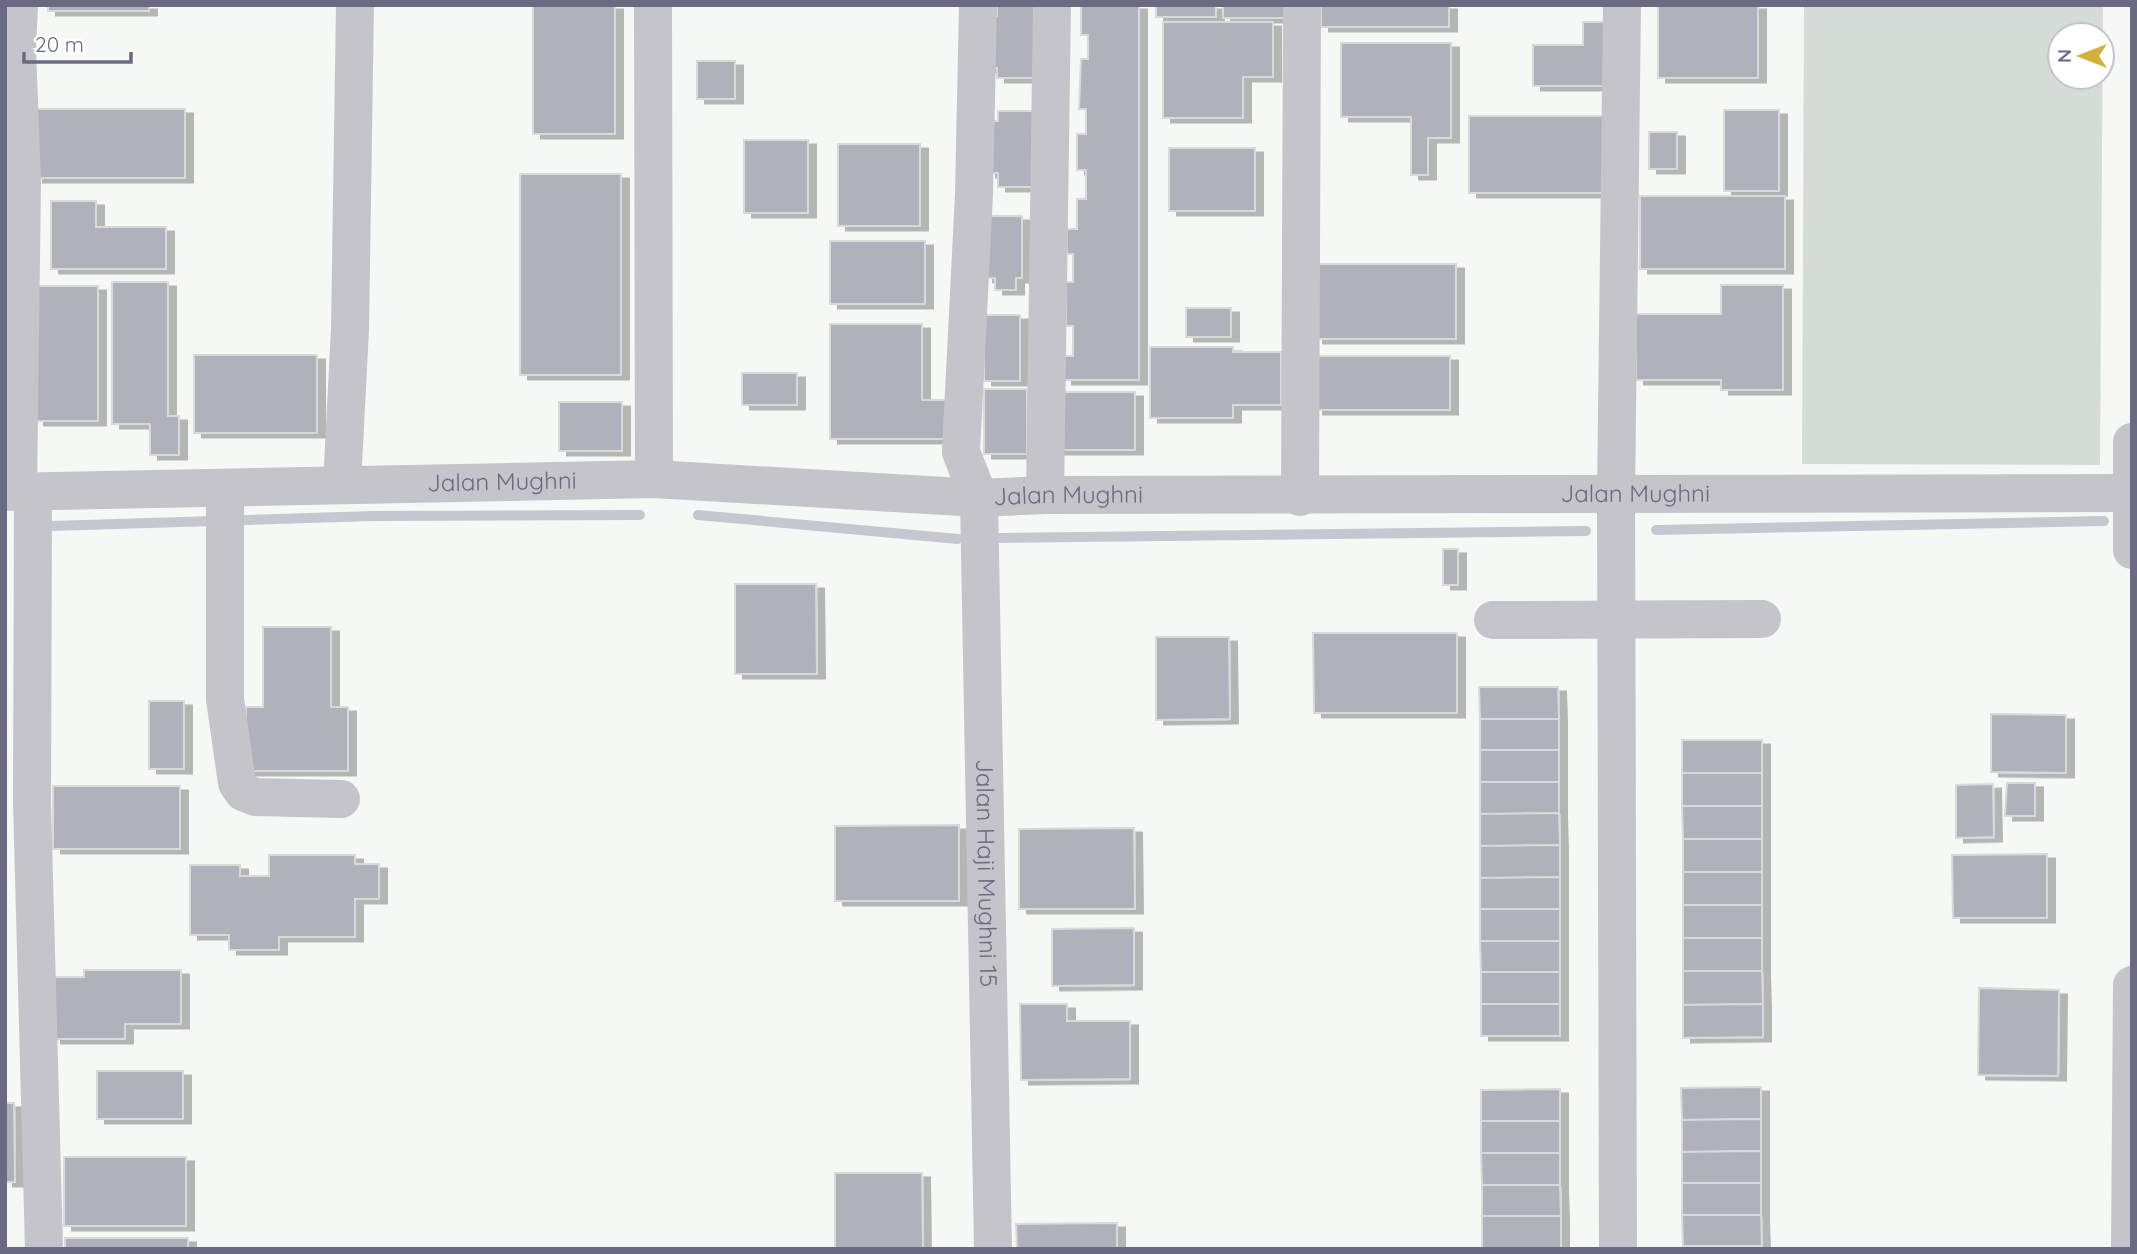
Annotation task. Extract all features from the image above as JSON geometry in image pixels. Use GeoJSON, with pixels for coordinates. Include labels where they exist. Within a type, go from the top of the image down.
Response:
{"type":"FeatureCollection","features":[{"type":"Feature","properties":{"kind":"street"},"geometry":{"type":"LineString","coordinates":[[19,5],[17,49],[22,180],[19,492],[32,802],[44,1249]]}},
{"type":"Feature","properties":{"kind":"street"},"geometry":{"type":"LineString","coordinates":[[342,485],[350,329],[355,5]]}},
{"type":"Feature","properties":{"kind":"street"},"geometry":{"type":"LineString","coordinates":[[653,5],[654,479]]}},
{"type":"Feature","properties":{"kind":"street"},"geometry":{"type":"LineString","coordinates":[[978,5],[974,194],[961,452],[979,498]]}},
{"type":"Feature","properties":{"kind":"street"},"geometry":{"type":"LineString","coordinates":[[1045,495],[1052,5]]}},
{"type":"Feature","properties":{"kind":"street"},"geometry":{"type":"LineString","coordinates":[[1300,496],[1302,5]]}},
{"type":"Feature","properties":{"kind":"street"},"geometry":{"type":"LineString","coordinates":[[1618,1249],[1616,495],[1622,5]]}},
{"type":"Feature","properties":{"kind":"street"},"geometry":{"type":"LineString","coordinates":[[2132,442],[2132,550]]}},
{"type":"Feature","properties":{"kind":"street","name":"Jalan Mughni"},"geometry":{"type":"LineString","coordinates":[[19,492],[227,497],[342,485],[654,479],[979,498],[1045,495],[2132,493]]}},
{"type":"Feature","properties":{"kind":"street"},"geometry":{"type":"LineString","coordinates":[[227,497],[225,699],[237,783],[243,792],[255,797],[341,799]]}},
{"type":"Feature","properties":{"kind":"street","name":"Jalan Haji Mughni 15"},"geometry":{"type":"LineString","coordinates":[[979,498],[993,1249]]}},
{"type":"Feature","properties":{"kind":"street"},"geometry":{"type":"LineString","coordinates":[[1493,620],[1762,619]]}},
{"type":"Feature","properties":{"kind":"street"},"geometry":{"type":"LineString","coordinates":[[2130,1249],[2132,985]]}},
{"type":"Feature","properties":{"kind":"shaded area"},"geometry":{"type":"Polygon","coordinates":[[[1804,5],[2103,5],[2103,21],[2046,21],[2046,91],[2102,91],[2100,465],[1802,464],[1804,5]]]}},
{"type":"Feature","properties":{"kind":"building"},"geometry":{"type":"Polygon","coordinates":[[[48,5],[149,5],[149,11],[48,11],[48,5]]]}},
{"type":"Feature","properties":{"kind":"building"},"geometry":{"type":"Polygon","coordinates":[[[533,5],[615,5],[615,134],[533,134],[533,5]]]}},
{"type":"Feature","properties":{"kind":"building"},"geometry":{"type":"Polygon","coordinates":[[[997,5],[1039,5],[1039,78],[997,78],[997,68],[988,68],[988,16],[997,16],[997,5]]]}},
{"type":"Feature","properties":{"kind":"building"},"geometry":{"type":"Polygon","coordinates":[[[1081,5],[1139,5],[1139,380],[1064,380],[1064,356],[1073,356],[1073,326],[1066,326],[1066,282],[1073,282],[1073,254],[1067,254],[1067,229],[1077,229],[1077,199],[1086,199],[1086,170],[1077,170],[1077,134],[1086,134],[1086,109],[1079,109],[1081,59],[1088,59],[1088,35],[1081,35],[1081,5]]]}},
{"type":"Feature","properties":{"kind":"building"},"geometry":{"type":"Polygon","coordinates":[[[1156,5],[1216,5],[1216,17],[1156,17],[1156,5]]]}},
{"type":"Feature","properties":{"kind":"building"},"geometry":{"type":"Polygon","coordinates":[[[1223,5],[1287,5],[1287,18],[1223,18],[1223,5]]]}},
{"type":"Feature","properties":{"kind":"building"},"geometry":{"type":"Polygon","coordinates":[[[1321,5],[1449,5],[1449,27],[1321,27],[1321,5]]]}},
{"type":"Feature","properties":{"kind":"building"},"geometry":{"type":"Polygon","coordinates":[[[1658,5],[1758,5],[1758,78],[1658,78],[1658,5]]]}},
{"type":"Feature","properties":{"kind":"building"},"geometry":{"type":"Polygon","coordinates":[[[1163,22],[1273,22],[1273,77],[1243,77],[1243,118],[1163,118],[1163,22]]]}},
{"type":"Feature","properties":{"kind":"building"},"geometry":{"type":"Polygon","coordinates":[[[1583,22],[1609,22],[1609,86],[1533,86],[1533,45],[1583,45],[1583,22]]]}},
{"type":"Feature","properties":{"kind":"building"},"geometry":{"type":"Polygon","coordinates":[[[1341,43],[1451,43],[1451,138],[1428,138],[1428,175],[1411,175],[1411,117],[1341,117],[1341,43]]]}},
{"type":"Feature","properties":{"kind":"building"},"geometry":{"type":"Polygon","coordinates":[[[697,61],[735,61],[735,99],[697,99],[697,61]]]}},
{"type":"Feature","properties":{"kind":"building"},"geometry":{"type":"Polygon","coordinates":[[[35,109],[185,109],[185,178],[35,178],[35,109]]]}},
{"type":"Feature","properties":{"kind":"building"},"geometry":{"type":"Polygon","coordinates":[[[1724,110],[1779,110],[1779,191],[1724,191],[1724,110]]]}},
{"type":"Feature","properties":{"kind":"building"},"geometry":{"type":"Polygon","coordinates":[[[998,111],[1038,111],[1038,187],[998,187],[998,173],[988,173],[988,121],[998,121],[998,111]]]}},
{"type":"Feature","properties":{"kind":"building"},"geometry":{"type":"Polygon","coordinates":[[[1469,116],[1614,116],[1614,193],[1469,193],[1469,116]]]}},
{"type":"Feature","properties":{"kind":"building"},"geometry":{"type":"Polygon","coordinates":[[[1649,132],[1677,132],[1677,169],[1649,169],[1649,132]]]}},
{"type":"Feature","properties":{"kind":"building"},"geometry":{"type":"Polygon","coordinates":[[[744,140],[808,140],[808,213],[744,213],[744,140]]]}},
{"type":"Feature","properties":{"kind":"building"},"geometry":{"type":"Polygon","coordinates":[[[838,144],[920,144],[920,226],[838,226],[838,144]]]}},
{"type":"Feature","properties":{"kind":"building"},"geometry":{"type":"Polygon","coordinates":[[[1169,148],[1255,148],[1255,211],[1169,211],[1169,148]]]}},
{"type":"Feature","properties":{"kind":"building"},"geometry":{"type":"Polygon","coordinates":[[[520,174],[621,174],[621,375],[520,375],[520,174]]]}},
{"type":"Feature","properties":{"kind":"building"},"geometry":{"type":"Polygon","coordinates":[[[1640,196],[1785,196],[1785,269],[1640,269],[1640,196]]]}},
{"type":"Feature","properties":{"kind":"building"},"geometry":{"type":"Polygon","coordinates":[[[51,201],[96,201],[96,227],[166,227],[166,269],[51,269],[51,201]]]}},
{"type":"Feature","properties":{"kind":"building"},"geometry":{"type":"Polygon","coordinates":[[[985,216],[1022,216],[1022,278],[1016,278],[1016,290],[995,290],[995,278],[985,278],[985,216]]]}},
{"type":"Feature","properties":{"kind":"building"},"geometry":{"type":"Polygon","coordinates":[[[830,241],[925,241],[925,304],[830,304],[830,241]]]}},
{"type":"Feature","properties":{"kind":"building"},"geometry":{"type":"Polygon","coordinates":[[[1315,264],[1456,264],[1456,339],[1315,339],[1315,264]]]}},
{"type":"Feature","properties":{"kind":"building"},"geometry":{"type":"Polygon","coordinates":[[[112,282],[168,282],[168,416],[179,416],[179,455],[150,455],[150,424],[112,424],[112,282]]]}},
{"type":"Feature","properties":{"kind":"building"},"geometry":{"type":"Polygon","coordinates":[[[1721,285],[1783,285],[1783,390],[1721,390],[1721,380],[1636,380],[1636,314],[1721,314],[1721,285]]]}},
{"type":"Feature","properties":{"kind":"building"},"geometry":{"type":"Polygon","coordinates":[[[36,286],[98,286],[98,421],[36,421],[36,286]]]}},
{"type":"Feature","properties":{"kind":"building"},"geometry":{"type":"Polygon","coordinates":[[[1186,308],[1231,308],[1231,337],[1186,337],[1186,308]]]}},
{"type":"Feature","properties":{"kind":"building"},"geometry":{"type":"Polygon","coordinates":[[[984,315],[1020,315],[1020,381],[984,381],[984,315]]]}},
{"type":"Feature","properties":{"kind":"building"},"geometry":{"type":"Polygon","coordinates":[[[830,324],[922,324],[922,400],[951,400],[951,439],[830,439],[830,324]]]}},
{"type":"Feature","properties":{"kind":"building"},"geometry":{"type":"Polygon","coordinates":[[[1150,347],[1233,347],[1233,352],[1281,352],[1281,405],[1233,405],[1233,418],[1150,418],[1150,347]]]}},
{"type":"Feature","properties":{"kind":"building"},"geometry":{"type":"Polygon","coordinates":[[[194,355],[317,355],[317,433],[194,433],[194,355]]]}},
{"type":"Feature","properties":{"kind":"building"},"geometry":{"type":"Polygon","coordinates":[[[1315,356],[1450,356],[1450,410],[1315,410],[1315,356]]]}},
{"type":"Feature","properties":{"kind":"building"},"geometry":{"type":"Polygon","coordinates":[[[742,373],[797,373],[797,405],[742,405],[742,373]]]}},
{"type":"Feature","properties":{"kind":"building"},"geometry":{"type":"Polygon","coordinates":[[[984,389],[1027,389],[1027,454],[984,454],[984,389]]]}},
{"type":"Feature","properties":{"kind":"building"},"geometry":{"type":"Polygon","coordinates":[[[1056,392],[1135,392],[1135,450],[1056,450],[1056,392]]]}},
{"type":"Feature","properties":{"kind":"building"},"geometry":{"type":"Polygon","coordinates":[[[559,402],[622,402],[622,451],[559,451],[559,402]]]}},
{"type":"Feature","properties":{"kind":"building"},"geometry":{"type":"Polygon","coordinates":[[[1443,549],[1458,549],[1458,585],[1443,585],[1443,549]]]}},
{"type":"Feature","properties":{"kind":"building"},"geometry":{"type":"Polygon","coordinates":[[[735,584],[816,584],[817,674],[735,674],[735,584]]]}},
{"type":"Feature","properties":{"kind":"building"},"geometry":{"type":"Polygon","coordinates":[[[263,627],[331,627],[331,707],[348,707],[348,771],[246,771],[246,707],[263,707],[263,627]]]}},
{"type":"Feature","properties":{"kind":"building"},"geometry":{"type":"Polygon","coordinates":[[[1313,633],[1457,633],[1457,713],[1314,713],[1313,633]]]}},
{"type":"Feature","properties":{"kind":"building"},"geometry":{"type":"Polygon","coordinates":[[[1156,637],[1229,637],[1230,719],[1156,720],[1156,637]]]}},
{"type":"Feature","properties":{"kind":"building"},"geometry":{"type":"Polygon","coordinates":[[[1479,687],[1558,687],[1559,719],[1480,719],[1479,687]]]}},
{"type":"Feature","properties":{"kind":"building"},"geometry":{"type":"Polygon","coordinates":[[[149,701],[184,701],[184,769],[149,769],[149,701]]]}},
{"type":"Feature","properties":{"kind":"building"},"geometry":{"type":"Polygon","coordinates":[[[1991,714],[2066,715],[2066,773],[1991,772],[1991,714]]]}},
{"type":"Feature","properties":{"kind":"building"},"geometry":{"type":"Polygon","coordinates":[[[1480,719],[1559,719],[1559,750],[1480,750],[1480,719]]]}},
{"type":"Feature","properties":{"kind":"building"},"geometry":{"type":"Polygon","coordinates":[[[1682,740],[1762,740],[1762,773],[1682,773],[1682,740]]]}},
{"type":"Feature","properties":{"kind":"building"},"geometry":{"type":"Polygon","coordinates":[[[1480,750],[1559,750],[1559,782],[1480,782],[1480,750]]]}},
{"type":"Feature","properties":{"kind":"building"},"geometry":{"type":"Polygon","coordinates":[[[1682,773],[1762,773],[1762,806],[1682,806],[1682,773]]]}},
{"type":"Feature","properties":{"kind":"building"},"geometry":{"type":"Polygon","coordinates":[[[1480,782],[1559,782],[1559,813],[1480,814],[1480,782]]]}},
{"type":"Feature","properties":{"kind":"building"},"geometry":{"type":"Polygon","coordinates":[[[2007,783],[2035,783],[2035,816],[2005,816],[2007,783]]]}},
{"type":"Feature","properties":{"kind":"building"},"geometry":{"type":"Polygon","coordinates":[[[1993,784],[1994,837],[1956,838],[1956,785],[1993,784]]]}},
{"type":"Feature","properties":{"kind":"building"},"geometry":{"type":"Polygon","coordinates":[[[53,786],[180,786],[180,849],[53,849],[53,786]]]}},
{"type":"Feature","properties":{"kind":"building"},"geometry":{"type":"Polygon","coordinates":[[[1682,806],[1762,806],[1762,839],[1683,839],[1682,806]]]}},
{"type":"Feature","properties":{"kind":"building"},"geometry":{"type":"Polygon","coordinates":[[[1559,813],[1560,845],[1480,846],[1480,814],[1559,813]]]}},
{"type":"Feature","properties":{"kind":"building"},"geometry":{"type":"Polygon","coordinates":[[[959,825],[959,901],[835,901],[835,826],[959,825]]]}},
{"type":"Feature","properties":{"kind":"building"},"geometry":{"type":"Polygon","coordinates":[[[1134,828],[1135,909],[1019,909],[1019,829],[1134,828]]]}},
{"type":"Feature","properties":{"kind":"building"},"geometry":{"type":"Polygon","coordinates":[[[1683,839],[1762,839],[1762,872],[1683,872],[1683,839]]]}},
{"type":"Feature","properties":{"kind":"building"},"geometry":{"type":"Polygon","coordinates":[[[1560,845],[1560,877],[1480,878],[1480,846],[1560,845]]]}},
{"type":"Feature","properties":{"kind":"building"},"geometry":{"type":"Polygon","coordinates":[[[2047,854],[2047,918],[1953,918],[1952,855],[2047,854]]]}},
{"type":"Feature","properties":{"kind":"building"},"geometry":{"type":"Polygon","coordinates":[[[269,855],[355,855],[355,864],[379,864],[379,899],[355,899],[355,937],[279,937],[279,950],[229,950],[229,935],[190,935],[190,865],[240,865],[240,876],[269,876],[269,855]]]}},
{"type":"Feature","properties":{"kind":"building"},"geometry":{"type":"Polygon","coordinates":[[[1683,872],[1762,872],[1762,905],[1683,905],[1683,872]]]}},
{"type":"Feature","properties":{"kind":"building"},"geometry":{"type":"Polygon","coordinates":[[[1560,877],[1560,909],[1480,909],[1480,878],[1560,877]]]}},
{"type":"Feature","properties":{"kind":"building"},"geometry":{"type":"Polygon","coordinates":[[[1683,905],[1762,905],[1762,938],[1683,938],[1683,905]]]}},
{"type":"Feature","properties":{"kind":"building"},"geometry":{"type":"Polygon","coordinates":[[[1480,909],[1560,909],[1560,941],[1480,941],[1480,909]]]}},
{"type":"Feature","properties":{"kind":"building"},"geometry":{"type":"Polygon","coordinates":[[[1134,928],[1134,985],[1052,986],[1052,929],[1134,928]]]}},
{"type":"Feature","properties":{"kind":"building"},"geometry":{"type":"Polygon","coordinates":[[[1683,938],[1762,938],[1762,971],[1683,971],[1683,938]]]}},
{"type":"Feature","properties":{"kind":"building"},"geometry":{"type":"Polygon","coordinates":[[[1480,941],[1560,941],[1560,972],[1481,972],[1480,941]]]}},
{"type":"Feature","properties":{"kind":"building"},"geometry":{"type":"Polygon","coordinates":[[[84,970],[181,970],[181,1024],[125,1024],[125,1039],[53,1039],[53,977],[84,977],[84,970]]]}},
{"type":"Feature","properties":{"kind":"building"},"geometry":{"type":"Polygon","coordinates":[[[1683,971],[1762,971],[1763,1004],[1683,1005],[1683,971]]]}},
{"type":"Feature","properties":{"kind":"building"},"geometry":{"type":"Polygon","coordinates":[[[1481,972],[1560,972],[1560,1004],[1481,1004],[1481,972]]]}},
{"type":"Feature","properties":{"kind":"building"},"geometry":{"type":"Polygon","coordinates":[[[1979,988],[2059,990],[2058,1076],[1978,1075],[1979,988]]]}},
{"type":"Feature","properties":{"kind":"building"},"geometry":{"type":"Polygon","coordinates":[[[1020,1004],[1067,1004],[1067,1021],[1130,1021],[1130,1079],[1021,1080],[1020,1004]]]}},
{"type":"Feature","properties":{"kind":"building"},"geometry":{"type":"Polygon","coordinates":[[[1481,1004],[1560,1004],[1560,1036],[1481,1036],[1481,1004]]]}},
{"type":"Feature","properties":{"kind":"building"},"geometry":{"type":"Polygon","coordinates":[[[1763,1004],[1763,1037],[1683,1038],[1683,1005],[1763,1004]]]}},
{"type":"Feature","properties":{"kind":"building"},"geometry":{"type":"Polygon","coordinates":[[[97,1071],[183,1071],[183,1119],[97,1119],[97,1071]]]}},
{"type":"Feature","properties":{"kind":"building"},"geometry":{"type":"Polygon","coordinates":[[[1761,1087],[1761,1119],[1682,1120],[1681,1088],[1761,1087]]]}},
{"type":"Feature","properties":{"kind":"building"},"geometry":{"type":"Polygon","coordinates":[[[1560,1089],[1560,1121],[1481,1121],[1481,1090],[1560,1089]]]}},
{"type":"Feature","properties":{"kind":"building"},"geometry":{"type":"Polygon","coordinates":[[[5,1103],[14,1103],[15,1182],[5,1182],[5,1103]]]}},
{"type":"Feature","properties":{"kind":"building"},"geometry":{"type":"Polygon","coordinates":[[[1761,1119],[1761,1151],[1682,1152],[1682,1120],[1761,1119]]]}},
{"type":"Feature","properties":{"kind":"building"},"geometry":{"type":"Polygon","coordinates":[[[1481,1121],[1560,1121],[1560,1153],[1481,1153],[1481,1121]]]}},
{"type":"Feature","properties":{"kind":"building"},"geometry":{"type":"Polygon","coordinates":[[[1761,1151],[1761,1183],[1682,1183],[1682,1152],[1761,1151]]]}},
{"type":"Feature","properties":{"kind":"building"},"geometry":{"type":"Polygon","coordinates":[[[1481,1153],[1560,1153],[1560,1185],[1482,1185],[1481,1153]]]}},
{"type":"Feature","properties":{"kind":"building"},"geometry":{"type":"Polygon","coordinates":[[[64,1157],[186,1157],[186,1226],[64,1226],[64,1157]]]}},
{"type":"Feature","properties":{"kind":"building"},"geometry":{"type":"Polygon","coordinates":[[[835,1173],[922,1173],[923,1249],[835,1249],[835,1173]]]}},
{"type":"Feature","properties":{"kind":"building"},"geometry":{"type":"Polygon","coordinates":[[[1682,1183],[1761,1183],[1761,1215],[1682,1215],[1682,1183]]]}},
{"type":"Feature","properties":{"kind":"building"},"geometry":{"type":"Polygon","coordinates":[[[1482,1185],[1560,1185],[1561,1216],[1482,1216],[1482,1185]]]}},
{"type":"Feature","properties":{"kind":"building"},"geometry":{"type":"Polygon","coordinates":[[[1682,1215],[1761,1215],[1762,1246],[1683,1246],[1682,1215]]]}},
{"type":"Feature","properties":{"kind":"building"},"geometry":{"type":"Polygon","coordinates":[[[1482,1216],[1561,1216],[1561,1248],[1482,1248],[1482,1216]]]}},
{"type":"Feature","properties":{"kind":"building"},"geometry":{"type":"Polygon","coordinates":[[[1117,1223],[1117,1249],[1017,1249],[1016,1224],[1117,1223]]]}},
{"type":"Feature","properties":{"kind":"building"},"geometry":{"type":"Polygon","coordinates":[[[65,1238],[188,1238],[188,1249],[65,1249],[65,1238]]]}},
{"type":"Feature","properties":{"kind":"building"},"geometry":{"type":"Polygon","coordinates":[[[1683,1246],[1762,1246],[1762,1249],[1683,1249],[1683,1246]]]}},
{"type":"Feature","properties":{"kind":"waterway"},"geometry":{"type":"LineString","coordinates":[[51,526],[373,516],[640,515]]}},
{"type":"Feature","properties":{"kind":"waterway"},"geometry":{"type":"LineString","coordinates":[[698,515],[958,539]]}},
{"type":"Feature","properties":{"kind":"waterway"},"geometry":{"type":"LineString","coordinates":[[1656,530],[2104,521]]}},
{"type":"Feature","properties":{"kind":"waterway"},"geometry":{"type":"LineString","coordinates":[[999,538],[1586,531]]}}]}
